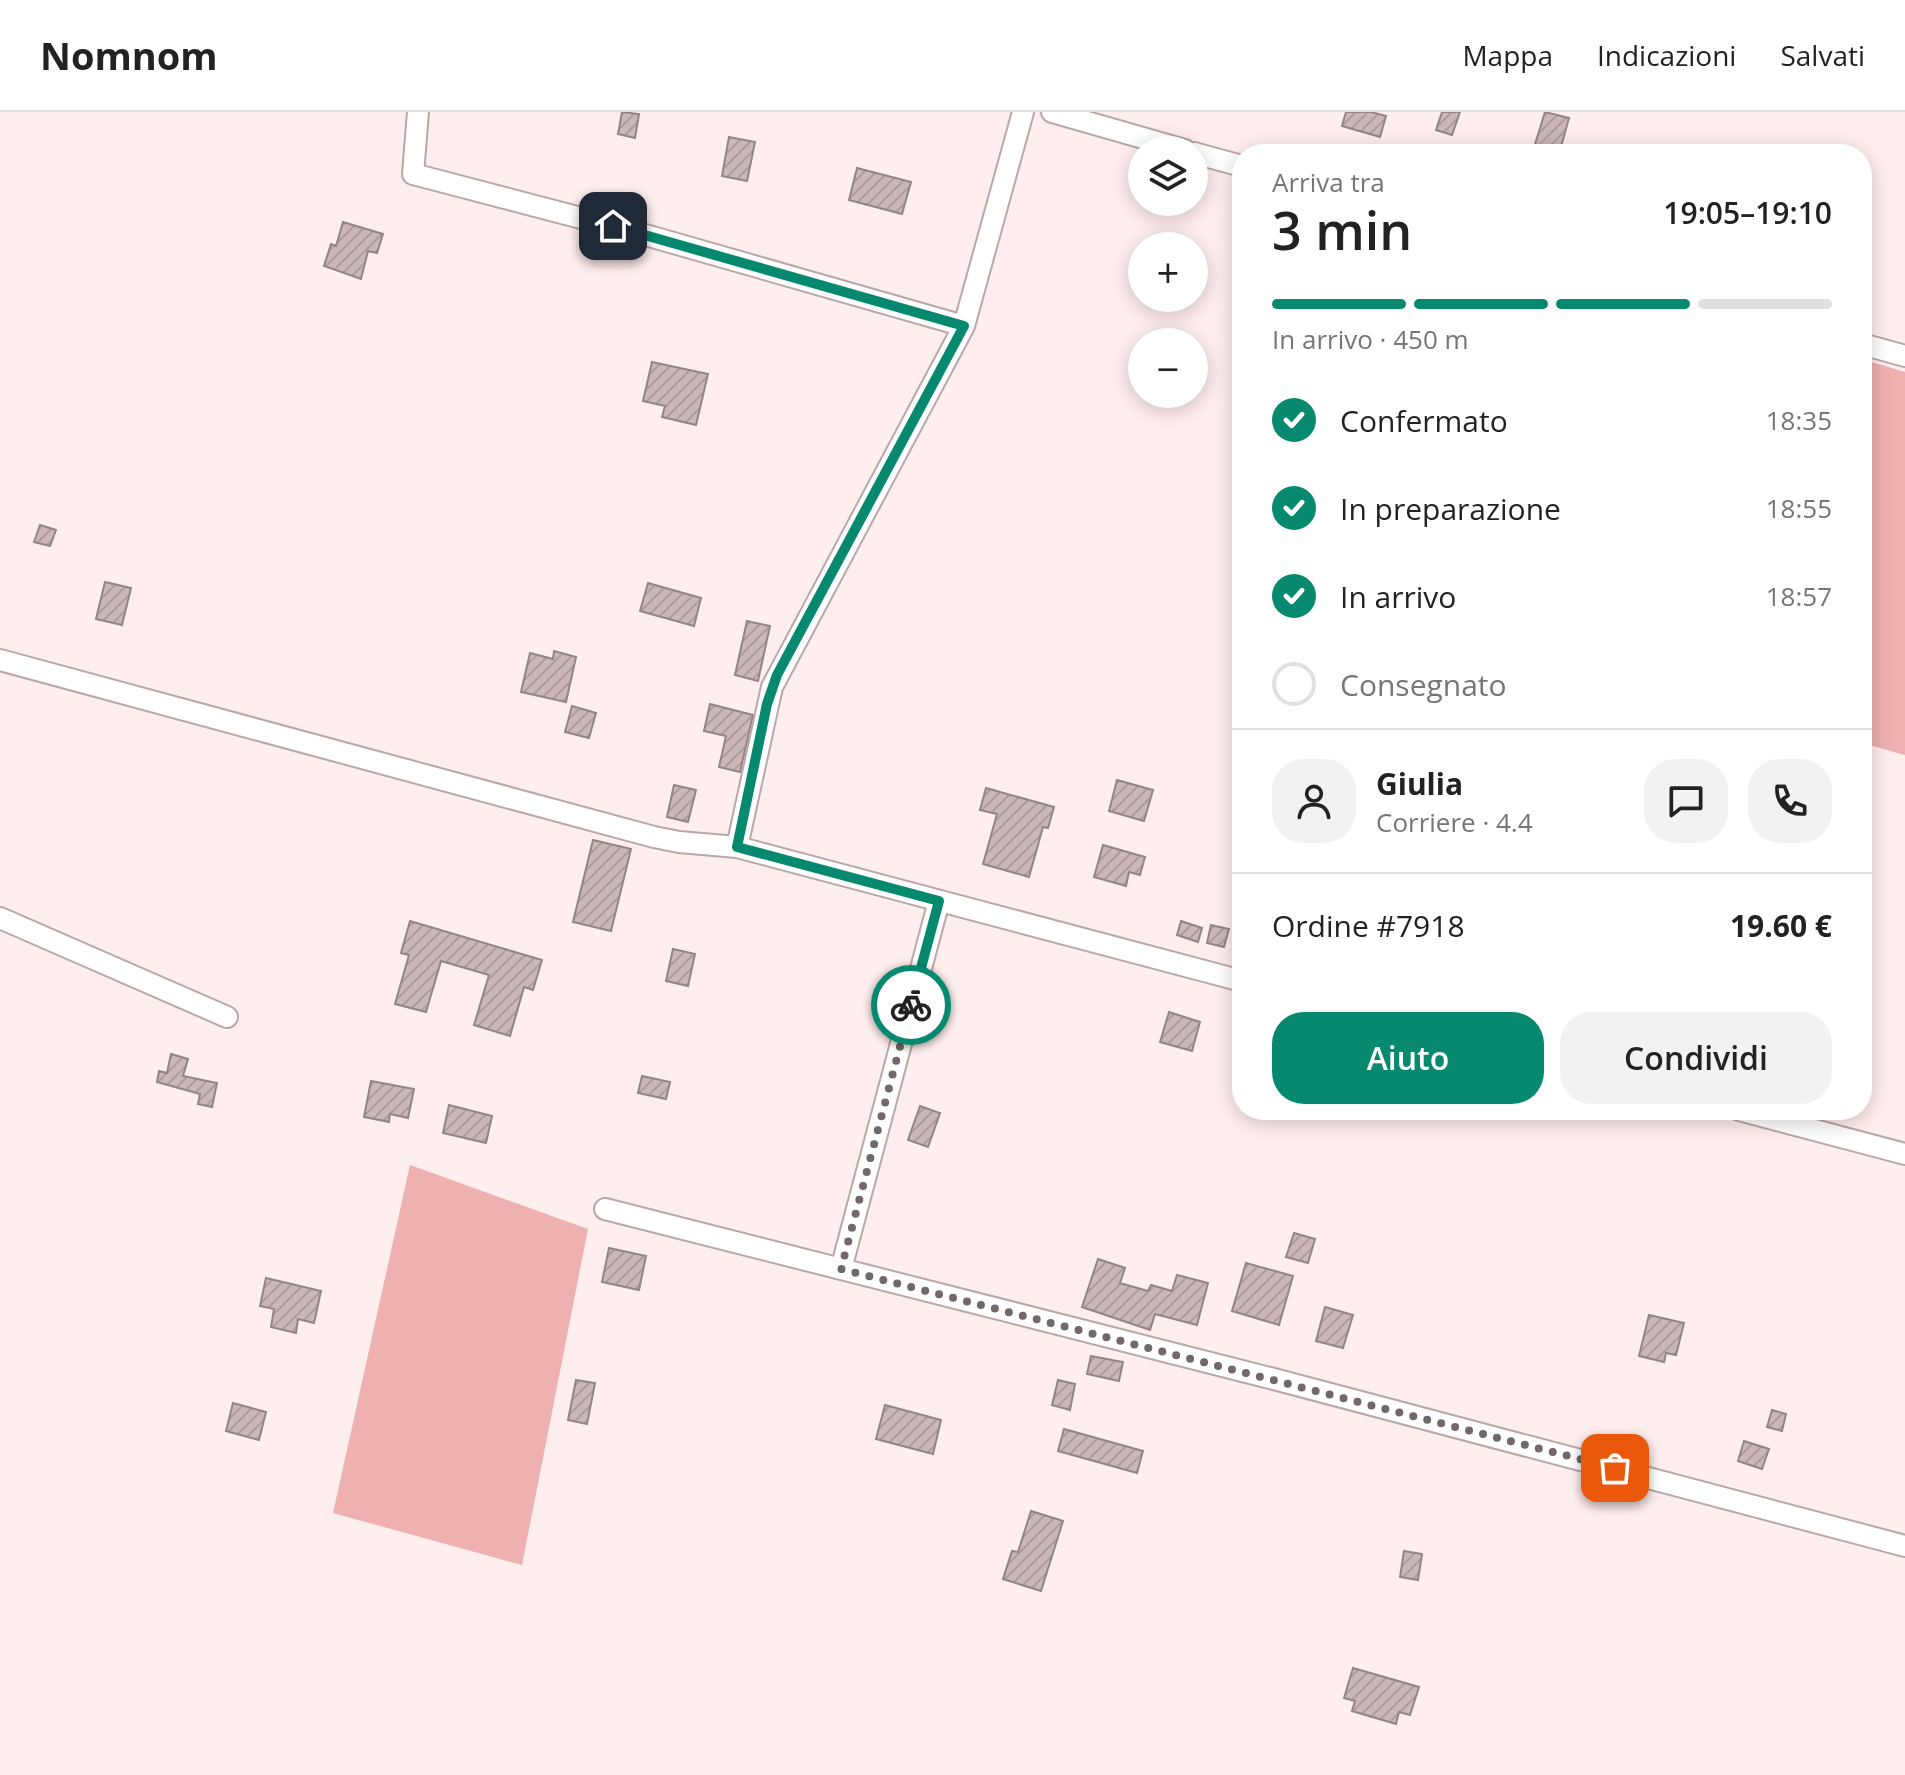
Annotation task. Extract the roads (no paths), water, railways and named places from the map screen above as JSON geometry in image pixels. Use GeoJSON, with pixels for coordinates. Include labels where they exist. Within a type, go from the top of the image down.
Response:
{"type":"FeatureCollection","features":[{"type":"Feature","properties":{"kind":"street"},"geometry":{"type":"LineString","coordinates":[[418,112],[413,174],[642,234],[964,326]]}},
{"type":"Feature","properties":{"kind":"street"},"geometry":{"type":"LineString","coordinates":[[737,847],[767,704],[777,675],[964,326],[1023,112]]}},
{"type":"Feature","properties":{"kind":"street"},"geometry":{"type":"LineString","coordinates":[[1052,112],[1136,136]]}},
{"type":"Feature","properties":{"kind":"street"},"geometry":{"type":"LineString","coordinates":[[1208,157],[1232,163]]}},
{"type":"Feature","properties":{"kind":"street"},"geometry":{"type":"LineString","coordinates":[[1872,347],[1905,356]]}},
{"type":"Feature","properties":{"kind":"street"},"geometry":{"type":"LineString","coordinates":[[0,660],[654,837],[737,847],[1232,978]]}},
{"type":"Feature","properties":{"kind":"street"},"geometry":{"type":"LineString","coordinates":[[841,1269],[939,901]]}},
{"type":"Feature","properties":{"kind":"street"},"geometry":{"type":"LineString","coordinates":[[0,918],[227,1017]]}},
{"type":"Feature","properties":{"kind":"street"},"geometry":{"type":"LineString","coordinates":[[1777,1120],[1905,1154]]}},
{"type":"Feature","properties":{"kind":"street"},"geometry":{"type":"LineString","coordinates":[[605,1209],[1285,1382],[1905,1546]]}}]}
